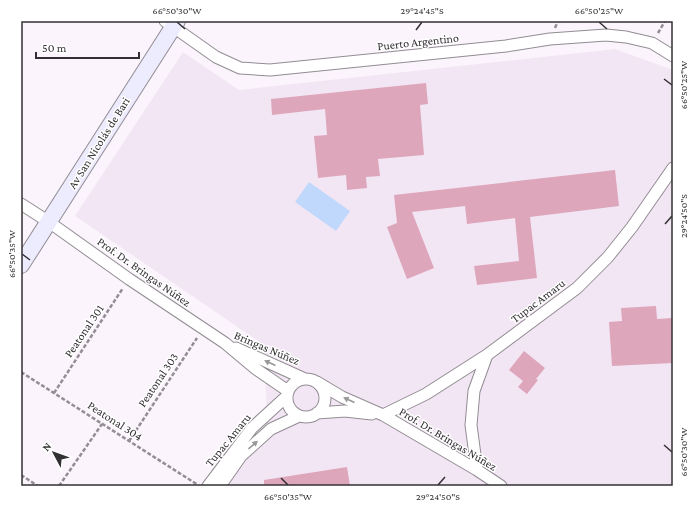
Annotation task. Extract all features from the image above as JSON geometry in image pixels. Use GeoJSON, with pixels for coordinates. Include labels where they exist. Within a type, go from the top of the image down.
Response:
{"type":"FeatureCollection","features":[{"type":"Feature","properties":{"kind":"street","name":"Puerto Argentino"},"geometry":{"type":"LineString","coordinates":[[172,23],[216,56],[240,68],[270,70],[506,46],[550,39],[606,35],[626,37],[652,43],[673,56]]}},
{"type":"Feature","properties":{"kind":"street","name":"Av San Nicolás de Bari"},"geometry":{"type":"LineString","coordinates":[[21,265],[172,23]]}},
{"type":"Feature","properties":{"kind":"street","name":"Tupac Amaru"},"geometry":{"type":"LineString","coordinates":[[383,415],[426,394],[487,355],[577,288],[608,258],[632,227],[673,168]]}},
{"type":"Feature","properties":{"kind":"street","name":"Prof. Dr. Bringas Núñez"},"geometry":{"type":"LineString","coordinates":[[21,204],[225,343]]}},
{"type":"Feature","properties":{"kind":"street","name":"Bringas Núñez"},"geometry":{"type":"LineString","coordinates":[[225,343],[305,379],[317,382],[342,397],[383,415]]}},
{"type":"Feature","properties":{"kind":"street","name":"Bringas Núñez"},"geometry":{"type":"LineString","coordinates":[[225,343],[288,394]]}},
{"type":"Feature","properties":{"kind":"street"},"geometry":{"type":"LineString","coordinates":[[477,470],[471,425],[474,391],[487,355]]}},
{"type":"Feature","properties":{"kind":"street","name":"Bringas Núñez"},"geometry":{"type":"LineString","coordinates":[[299,416],[290,408],[287,402],[288,394],[291,386],[295,382],[305,379]]}},
{"type":"Feature","properties":{"kind":"street"},"geometry":{"type":"LineString","coordinates":[[220,486],[241,456],[272,429],[299,416],[312,416],[321,409],[325,398],[322,387],[317,382]]}},
{"type":"Feature","properties":{"kind":"street","name":"Tupac Amaru"},"geometry":{"type":"LineString","coordinates":[[208,486],[252,428],[288,394]]}},
{"type":"Feature","properties":{"kind":"street"},"geometry":{"type":"LineString","coordinates":[[317,413],[345,411],[383,415]]}},
{"type":"Feature","properties":{"kind":"street","name":"Prof. Dr. Bringas Núñez"},"geometry":{"type":"LineString","coordinates":[[383,415],[477,470],[501,486]]}},
{"type":"Feature","properties":{"kind":"path","name":"Peatonal 301"},"geometry":{"type":"LineString","coordinates":[[54,393],[129,279]]}},
{"type":"Feature","properties":{"kind":"path","name":"Peatonal 303"},"geometry":{"type":"LineString","coordinates":[[129,441],[203,329]]}},
{"type":"Feature","properties":{"kind":"path","name":"Peatonal 304"},"geometry":{"type":"LineString","coordinates":[[21,372],[200,486]]}},
{"type":"Feature","properties":{"kind":"path"},"geometry":{"type":"LineString","coordinates":[[60,486],[102,424]]}},
{"type":"Feature","properties":{"kind":"path"},"geometry":{"type":"LineString","coordinates":[[21,475],[38,486]]}},
{"type":"Feature","properties":{"kind":"shaded area"},"geometry":{"type":"Polygon","coordinates":[[[615,49],[673,70],[673,486],[220,486],[226,475],[267,421],[264,345],[75,216],[183,52],[239,90],[615,49]]]}},
{"type":"Feature","properties":{"kind":"water"},"geometry":{"type":"Polygon","coordinates":[[[309,182],[350,211],[336,231],[295,202],[309,182]]]}},
{"type":"Feature","properties":{"kind":"building"},"geometry":{"type":"Polygon","coordinates":[[[426,83],[428,104],[420,105],[424,155],[378,159],[380,176],[366,177],[367,188],[347,190],[346,175],[318,178],[314,136],[327,135],[325,109],[272,115],[271,99],[426,83]]]}},
{"type":"Feature","properties":{"kind":"building"},"geometry":{"type":"Polygon","coordinates":[[[615,170],[619,206],[530,217],[537,278],[477,285],[474,266],[519,261],[515,218],[467,224],[465,206],[412,212],[434,268],[407,279],[387,227],[397,223],[394,195],[615,170]]]}},
{"type":"Feature","properties":{"kind":"building"},"geometry":{"type":"Polygon","coordinates":[[[656,306],[657,319],[673,318],[673,363],[612,366],[609,322],[622,321],[621,308],[656,306]]]}},
{"type":"Feature","properties":{"kind":"building"},"geometry":{"type":"Polygon","coordinates":[[[524,351],[545,368],[527,394],[518,387],[523,381],[509,370],[524,351]]]}},
{"type":"Feature","properties":{"kind":"building"},"geometry":{"type":"Polygon","coordinates":[[[347,467],[350,486],[264,486],[264,480],[347,467]]]}}]}
